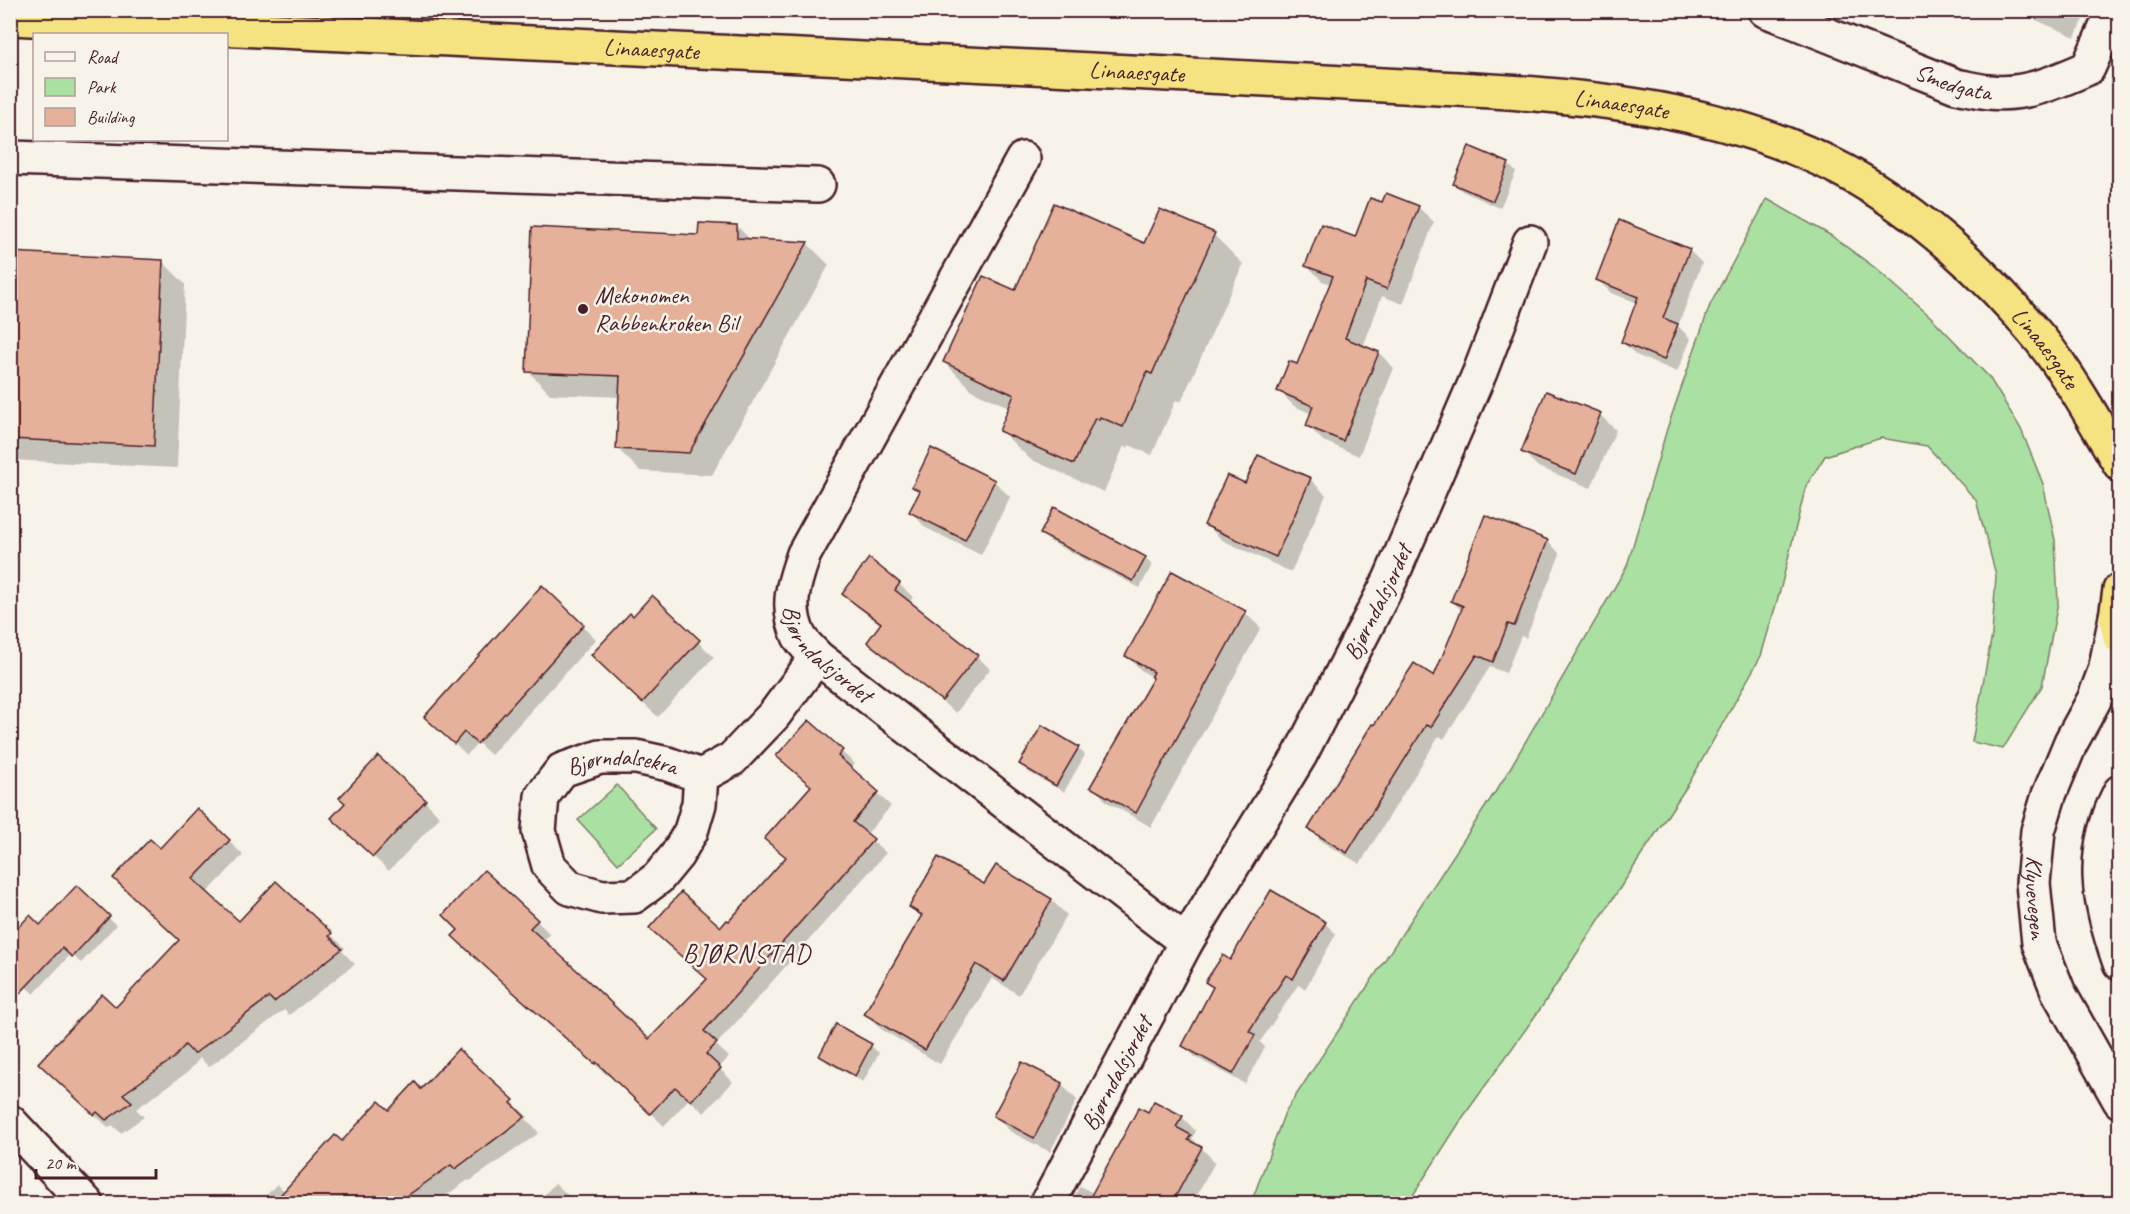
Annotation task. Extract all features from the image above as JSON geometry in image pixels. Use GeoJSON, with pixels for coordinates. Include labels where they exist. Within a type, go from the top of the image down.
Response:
{"type":"FeatureCollection","features":[{"type":"Feature","properties":{"kind":"highway","name":"Linaaesgate"},"geometry":{"type":"LineString","coordinates":[[10,18],[1208,75],[1496,91],[1619,103],[1704,119],[1768,138],[1844,171],[1909,213],[1967,260],[2043,342],[2120,464]]}},
{"type":"Feature","properties":{"kind":"street","name":"Smedgata"},"geometry":{"type":"LineString","coordinates":[[1765,10],[1956,86],[1989,92],[2020,92],[2048,85],[2088,68],[2120,50]]}},
{"type":"Feature","properties":{"kind":"street"},"geometry":{"type":"LineString","coordinates":[[2088,68],[2114,10]]}},
{"type":"Feature","properties":{"kind":"street"},"geometry":{"type":"LineString","coordinates":[[10,158],[818,185]]}},
{"type":"Feature","properties":{"kind":"street","name":"Bjørndalsjordet"},"geometry":{"type":"LineString","coordinates":[[1023,159],[804,554],[792,590],[793,617],[800,637],[818,657],[1186,942]]}},
{"type":"Feature","properties":{"kind":"street","name":"Bjørndalsjordet"},"geometry":{"type":"LineString","coordinates":[[1047,1203],[1186,942],[1300,755],[1390,580],[1480,372],[1530,242]]}},
{"type":"Feature","properties":{"kind":"street","name":"Klyvevegen"},"geometry":{"type":"LineString","coordinates":[[2118,615],[2105,671],[2094,700],[2071,742],[2049,795],[2038,831],[2032,883],[2039,943],[2050,972],[2068,1010],[2120,1101]]}},
{"type":"Feature","properties":{"kind":"street","name":"Bjørndalsekra"},"geometry":{"type":"LineString","coordinates":[[701,776],[699,804],[691,831],[677,855],[658,878],[634,896],[602,897],[570,888],[549,866],[539,831],[542,796],[562,770],[600,757],[636,757],[668,764],[701,776],[732,759],[774,715],[818,657]]}},
{"type":"Feature","properties":{"kind":"street"},"geometry":{"type":"LineString","coordinates":[[2120,792],[2111,810],[2100,849],[2099,883],[2106,924],[2120,963]]}},
{"type":"Feature","properties":{"kind":"street"},"geometry":{"type":"LineString","coordinates":[[10,1122],[87,1203]]}},
{"type":"Feature","properties":{"kind":"green space"},"geometry":{"type":"Polygon","coordinates":[[[1767,199],[1830,235],[1874,267],[1931,317],[1989,377],[2021,429],[2043,484],[2055,540],[2058,603],[2042,686],[2003,749],[1972,742],[1992,635],[1996,575],[1976,500],[1927,446],[1881,438],[1825,456],[1806,486],[1761,656],[1689,783],[1543,1005],[1463,1117],[1408,1203],[1251,1203],[1285,1112],[1505,777],[1627,566],[1667,429],[1710,305],[1767,199]]]}},
{"type":"Feature","properties":{"kind":"green space"},"geometry":{"type":"Polygon","coordinates":[[[617,785],[656,829],[618,864],[578,820],[617,785]]]}},
{"type":"Feature","properties":{"kind":"building"},"geometry":{"type":"Polygon","coordinates":[[[1469,146],[1509,163],[1493,201],[1453,184],[1469,146]]]}},
{"type":"Feature","properties":{"kind":"building"},"geometry":{"type":"Polygon","coordinates":[[[1386,193],[1419,206],[1387,289],[1366,281],[1345,338],[1379,352],[1343,441],[1306,426],[1313,406],[1277,391],[1289,361],[1297,364],[1333,276],[1305,266],[1321,224],[1355,237],[1370,198],[1382,202],[1386,193]]]}},
{"type":"Feature","properties":{"kind":"building"},"geometry":{"type":"Polygon","coordinates":[[[1054,203],[1144,243],[1160,209],[1215,233],[1152,374],[1147,372],[1123,427],[1100,417],[1099,420],[1095,418],[1074,464],[999,431],[1014,395],[943,362],[983,276],[1015,290],[1054,203]]]}},
{"type":"Feature","properties":{"kind":"building"},"geometry":{"type":"Polygon","coordinates":[[[1619,220],[1690,249],[1663,318],[1678,324],[1664,360],[1621,342],[1638,297],[1596,280],[1619,220]]]}},
{"type":"Feature","properties":{"kind":"building"},"geometry":{"type":"Polygon","coordinates":[[[699,223],[737,225],[737,238],[808,242],[689,453],[616,449],[620,376],[526,372],[532,227],[698,235],[699,223]]]}},
{"type":"Feature","properties":{"kind":"building"},"geometry":{"type":"Polygon","coordinates":[[[10,252],[163,260],[154,446],[10,439],[10,252]]]}},
{"type":"Feature","properties":{"kind":"building"},"geometry":{"type":"Polygon","coordinates":[[[1546,391],[1601,413],[1576,474],[1521,452],[1546,391]]]}},
{"type":"Feature","properties":{"kind":"building"},"geometry":{"type":"Polygon","coordinates":[[[931,448],[995,480],[965,540],[909,512],[920,491],[912,487],[931,448]]]}},
{"type":"Feature","properties":{"kind":"building"},"geometry":{"type":"Polygon","coordinates":[[[1258,455],[1311,478],[1276,557],[1204,525],[1227,475],[1245,483],[1258,455]]]}},
{"type":"Feature","properties":{"kind":"building"},"geometry":{"type":"Polygon","coordinates":[[[1054,507],[1146,557],[1133,581],[1040,534],[1054,507]]]}},
{"type":"Feature","properties":{"kind":"building"},"geometry":{"type":"Polygon","coordinates":[[[1485,515],[1548,540],[1516,622],[1514,626],[1508,624],[1493,662],[1477,655],[1431,727],[1426,725],[1347,853],[1308,829],[1372,724],[1374,725],[1414,663],[1434,676],[1463,606],[1451,601],[1485,515]]]}},
{"type":"Feature","properties":{"kind":"building"},"geometry":{"type":"Polygon","coordinates":[[[869,558],[900,583],[895,590],[978,655],[942,701],[867,642],[881,623],[842,594],[869,558]]]}},
{"type":"Feature","properties":{"kind":"building"},"geometry":{"type":"Polygon","coordinates":[[[1172,571],[1246,611],[1136,813],[1090,787],[1153,678],[1151,677],[1154,672],[1125,656],[1172,571]]]}},
{"type":"Feature","properties":{"kind":"building"},"geometry":{"type":"Polygon","coordinates":[[[542,585],[584,625],[477,744],[464,732],[454,744],[424,717],[542,585]]]}},
{"type":"Feature","properties":{"kind":"building"},"geometry":{"type":"Polygon","coordinates":[[[652,595],[700,640],[642,703],[591,655],[630,613],[633,616],[652,595]]]}},
{"type":"Feature","properties":{"kind":"building"},"geometry":{"type":"Polygon","coordinates":[[[809,720],[843,750],[838,756],[879,792],[853,822],[874,839],[704,1031],[717,1043],[706,1054],[721,1068],[691,1101],[675,1087],[650,1114],[596,1062],[595,1064],[452,936],[458,930],[443,915],[484,870],[538,920],[530,928],[649,1039],[707,979],[649,928],[681,892],[721,927],[786,857],[764,839],[811,786],[776,756],[809,720]]]}},
{"type":"Feature","properties":{"kind":"building"},"geometry":{"type":"Polygon","coordinates":[[[1042,725],[1079,747],[1056,786],[1019,764],[1042,725]]]}},
{"type":"Feature","properties":{"kind":"building"},"geometry":{"type":"Polygon","coordinates":[[[378,756],[426,800],[373,857],[331,818],[345,803],[339,798],[378,756]]]}},
{"type":"Feature","properties":{"kind":"building"},"geometry":{"type":"Polygon","coordinates":[[[197,808],[230,840],[193,879],[239,921],[276,881],[332,933],[329,936],[342,949],[274,1002],[269,997],[194,1054],[185,1045],[174,1058],[123,1094],[132,1102],[106,1120],[97,1112],[94,1115],[38,1063],[102,994],[116,1007],[179,940],[113,878],[150,839],[160,848],[197,808]]]}},
{"type":"Feature","properties":{"kind":"building"},"geometry":{"type":"Polygon","coordinates":[[[938,857],[984,884],[996,865],[1052,899],[1004,981],[976,964],[925,1050],[864,1014],[922,915],[909,907],[938,857]]]}},
{"type":"Feature","properties":{"kind":"building"},"geometry":{"type":"Polygon","coordinates":[[[77,885],[110,916],[72,957],[62,948],[10,1004],[10,936],[30,915],[40,925],[77,885]]]}},
{"type":"Feature","properties":{"kind":"building"},"geometry":{"type":"Polygon","coordinates":[[[1271,890],[1326,922],[1293,979],[1286,975],[1249,1031],[1255,1035],[1233,1074],[1182,1046],[1213,987],[1205,982],[1223,955],[1230,960],[1271,890]]]}},
{"type":"Feature","properties":{"kind":"building"},"geometry":{"type":"Polygon","coordinates":[[[836,1024],[872,1044],[855,1076],[819,1056],[836,1024]]]}},
{"type":"Feature","properties":{"kind":"building"},"geometry":{"type":"Polygon","coordinates":[[[458,1049],[514,1100],[511,1103],[525,1117],[455,1169],[451,1165],[397,1203],[273,1203],[335,1135],[342,1141],[379,1101],[389,1110],[415,1082],[421,1089],[458,1049]]]}},
{"type":"Feature","properties":{"kind":"building"},"geometry":{"type":"Polygon","coordinates":[[[1022,1062],[1063,1083],[1034,1138],[993,1116],[1022,1062]]]}},
{"type":"Feature","properties":{"kind":"building"},"geometry":{"type":"Polygon","coordinates":[[[1154,1101],[1183,1116],[1176,1127],[1191,1135],[1188,1140],[1202,1147],[1172,1203],[1087,1203],[1139,1107],[1148,1112],[1154,1101]]]}},
{"type":"Feature","properties":{"kind":"place","name":"Mekonomen Rabbenkroken Bil"},"geometry":{"type":"Point","coordinates":[583,309]}},
{"type":"Feature","properties":{"kind":"district","name":"BJØRNSTAD"},"geometry":{"type":"Point","coordinates":[747,953]}}]}
